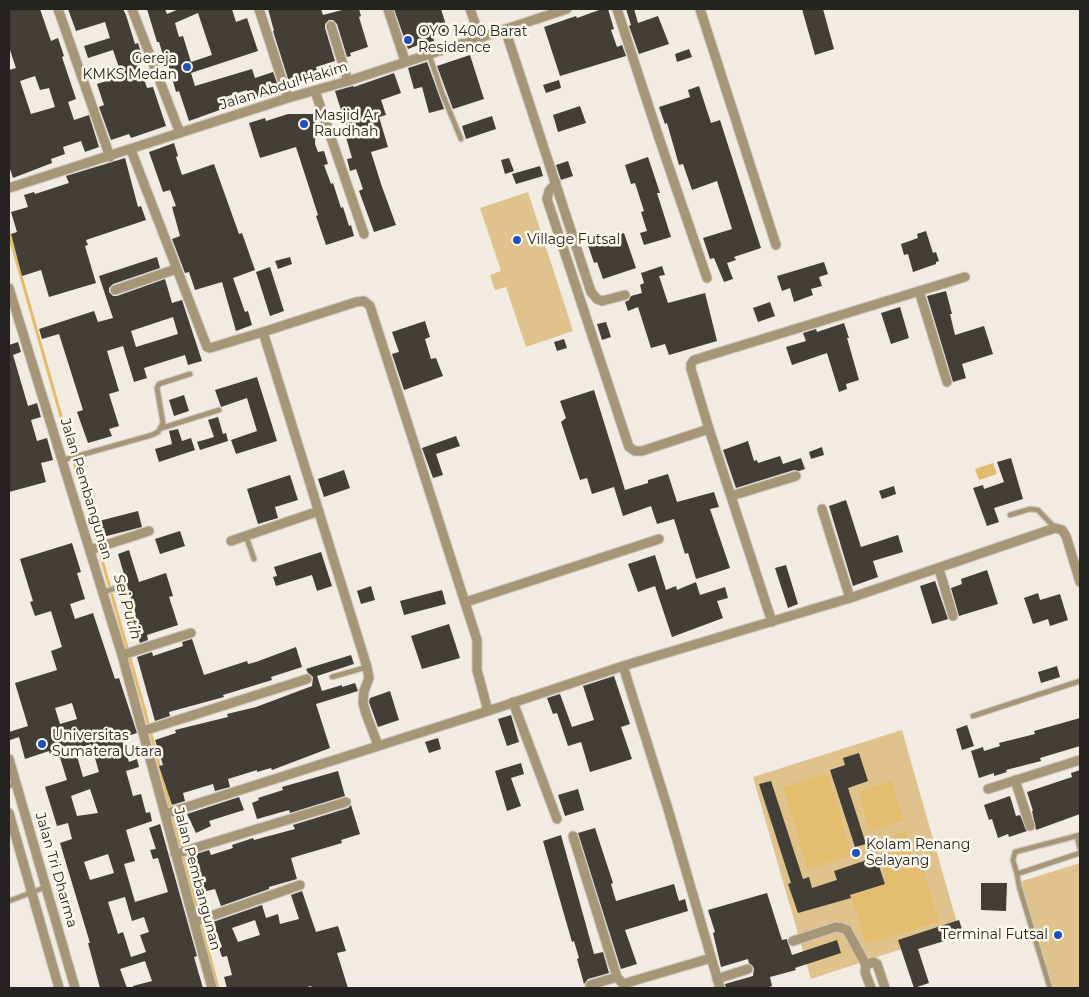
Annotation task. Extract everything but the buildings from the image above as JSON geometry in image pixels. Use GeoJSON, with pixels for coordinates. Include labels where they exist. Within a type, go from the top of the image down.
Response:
{"type":"FeatureCollection","features":[{"type":"Feature","properties":{"kind":"street"},"geometry":{"type":"LineString","coordinates":[[58,9],[110,157]]}},
{"type":"Feature","properties":{"kind":"street"},"geometry":{"type":"LineString","coordinates":[[132,9],[180,133]]}},
{"type":"Feature","properties":{"kind":"street"},"geometry":{"type":"LineString","coordinates":[[259,9],[288,98]]}},
{"type":"Feature","properties":{"kind":"street"},"geometry":{"type":"LineString","coordinates":[[388,9],[405,61]]}},
{"type":"Feature","properties":{"kind":"street"},"geometry":{"type":"LineString","coordinates":[[470,9],[480,37]]}},
{"type":"Feature","properties":{"kind":"street","name":"Jalan Abdul Hakim"},"geometry":{"type":"LineString","coordinates":[[9,188],[110,157],[288,98],[348,81],[505,29],[539,13],[567,9]]}},
{"type":"Feature","properties":{"kind":"street"},"geometry":{"type":"LineString","coordinates":[[617,9],[707,278]]}},
{"type":"Feature","properties":{"kind":"street"},"geometry":{"type":"LineString","coordinates":[[700,9],[776,245]]}},
{"type":"Feature","properties":{"kind":"street"},"geometry":{"type":"LineString","coordinates":[[331,26],[348,81]]}},
{"type":"Feature","properties":{"kind":"street"},"geometry":{"type":"LineString","coordinates":[[505,29],[591,292],[597,299],[602,301],[625,295]]}},
{"type":"Feature","properties":{"kind":"street"},"geometry":{"type":"LineString","coordinates":[[315,91],[364,234]]}},
{"type":"Feature","properties":{"kind":"street"},"geometry":{"type":"LineString","coordinates":[[131,150],[207,347],[210,348],[263,332],[356,302],[364,301],[370,306],[478,643],[477,670],[488,711]]}},
{"type":"Feature","properties":{"kind":"street"},"geometry":{"type":"LineString","coordinates":[[556,183],[549,191],[548,199],[629,447],[635,451],[642,451],[709,429]]}},
{"type":"Feature","properties":{"kind":"street"},"geometry":{"type":"LineString","coordinates":[[115,290],[176,269]]}},
{"type":"Feature","properties":{"kind":"street"},"geometry":{"type":"LineString","coordinates":[[772,622],[709,429],[691,364],[694,360],[965,276]]}},
{"type":"Feature","properties":{"kind":"street","name":"Jalan Pembangunan"},"geometry":{"type":"LineString","coordinates":[[9,288],[69,458],[92,550],[109,590],[170,813],[212,988]]}},
{"type":"Feature","properties":{"kind":"street"},"geometry":{"type":"LineString","coordinates":[[919,291],[946,382]]}},
{"type":"Feature","properties":{"kind":"street"},"geometry":{"type":"LineString","coordinates":[[263,332],[367,667],[369,678],[364,691],[363,703],[378,745]]}},
{"type":"Feature","properties":{"kind":"street"},"geometry":{"type":"LineString","coordinates":[[731,496],[796,476]]}},
{"type":"Feature","properties":{"kind":"street"},"geometry":{"type":"LineString","coordinates":[[822,509],[850,598]]}},
{"type":"Feature","properties":{"kind":"street"},"geometry":{"type":"LineString","coordinates":[[231,541],[319,511]]}},
{"type":"Feature","properties":{"kind":"street"},"geometry":{"type":"LineString","coordinates":[[170,813],[623,666],[850,598],[1054,528],[1062,530],[1066,536],[1080,582]]}},
{"type":"Feature","properties":{"kind":"street"},"geometry":{"type":"LineString","coordinates":[[92,550],[149,530]]}},
{"type":"Feature","properties":{"kind":"street"},"geometry":{"type":"LineString","coordinates":[[466,602],[659,540]]}},
{"type":"Feature","properties":{"kind":"street"},"geometry":{"type":"LineString","coordinates":[[939,569],[953,616]]}},
{"type":"Feature","properties":{"kind":"street"},"geometry":{"type":"LineString","coordinates":[[125,654],[191,633]]}},
{"type":"Feature","properties":{"kind":"street"},"geometry":{"type":"LineString","coordinates":[[623,666],[668,809],[719,984],[748,969]]}},
{"type":"Feature","properties":{"kind":"street"},"geometry":{"type":"LineString","coordinates":[[147,730],[307,679]]}},
{"type":"Feature","properties":{"kind":"street"},"geometry":{"type":"LineString","coordinates":[[513,702],[557,819]]}},
{"type":"Feature","properties":{"kind":"street","name":"Jalan Tri Dharma"},"geometry":{"type":"LineString","coordinates":[[9,759],[12,784],[46,886],[75,988]]}},
{"type":"Feature","properties":{"kind":"street"},"geometry":{"type":"LineString","coordinates":[[988,789],[1080,760]]}},
{"type":"Feature","properties":{"kind":"street"},"geometry":{"type":"LineString","coordinates":[[1015,780],[1030,826]]}},
{"type":"Feature","properties":{"kind":"street"},"geometry":{"type":"LineString","coordinates":[[179,853],[346,802]]}},
{"type":"Feature","properties":{"kind":"street"},"geometry":{"type":"LineString","coordinates":[[9,813],[59,988]]}},
{"type":"Feature","properties":{"kind":"street"},"geometry":{"type":"LineString","coordinates":[[574,836],[621,983]]}},
{"type":"Feature","properties":{"kind":"street"},"geometry":{"type":"LineString","coordinates":[[197,921],[300,885]]}},
{"type":"Feature","properties":{"kind":"street"},"geometry":{"type":"LineString","coordinates":[[793,940],[836,928],[847,930],[866,965],[865,972],[871,988]]}},
{"type":"Feature","properties":{"kind":"street"},"geometry":{"type":"LineString","coordinates":[[590,985],[621,983],[711,958]]}},
{"type":"Feature","properties":{"kind":"street"},"geometry":{"type":"LineString","coordinates":[[866,965],[873,962],[877,964],[885,988]]}},
{"type":"Feature","properties":{"kind":"lane"},"geometry":{"type":"LineString","coordinates":[[429,53],[442,93],[461,139]]}},
{"type":"Feature","properties":{"kind":"lane"},"geometry":{"type":"LineString","coordinates":[[162,428],[163,423],[156,388],[159,384],[190,374]]}},
{"type":"Feature","properties":{"kind":"lane"},"geometry":{"type":"LineString","coordinates":[[69,458],[152,435],[162,428],[219,410]]}},
{"type":"Feature","properties":{"kind":"lane"},"geometry":{"type":"LineString","coordinates":[[1010,515],[1030,509],[1038,510],[1054,528]]}},
{"type":"Feature","properties":{"kind":"lane"},"geometry":{"type":"LineString","coordinates":[[246,536],[254,560]]}},
{"type":"Feature","properties":{"kind":"lane"},"geometry":{"type":"LineString","coordinates":[[332,677],[367,667]]}},
{"type":"Feature","properties":{"kind":"lane"},"geometry":{"type":"LineString","coordinates":[[973,716],[1080,682]]}},
{"type":"Feature","properties":{"kind":"lane"},"geometry":{"type":"LineString","coordinates":[[1050,988],[1019,886],[1018,874],[1012,860],[1015,852],[1078,836],[1080,849]]}},
{"type":"Feature","properties":{"kind":"lane"},"geometry":{"type":"LineString","coordinates":[[1018,874],[1080,853]]}},
{"type":"Feature","properties":{"kind":"lane"},"geometry":{"type":"LineString","coordinates":[[9,901],[46,886]]}},
{"type":"Feature","properties":{"kind":"shaded area","name":"Village Futsal"},"geometry":{"type":"Polygon","coordinates":[[[528,192],[573,331],[526,347],[506,287],[495,290],[490,275],[501,271],[480,208],[528,192]]]}},
{"type":"Feature","properties":{"kind":"shaded area"},"geometry":{"type":"Polygon","coordinates":[[[993,463],[997,474],[979,480],[975,469],[993,463]]]}},
{"type":"Feature","properties":{"kind":"shaded area","name":"Kolam Renang Selayang"},"geometry":{"type":"Polygon","coordinates":[[[902,730],[959,930],[811,979],[753,777],[902,730]]]}},
{"type":"Feature","properties":{"kind":"shaded area"},"geometry":{"type":"Polygon","coordinates":[[[828,774],[852,855],[808,869],[783,787],[828,774]]]}},
{"type":"Feature","properties":{"kind":"shaded area"},"geometry":{"type":"Polygon","coordinates":[[[891,781],[904,820],[870,831],[858,792],[891,781]]]}},
{"type":"Feature","properties":{"kind":"shaded area"},"geometry":{"type":"Polygon","coordinates":[[[905,832],[913,856],[894,862],[887,838],[905,832]]]}},
{"type":"Feature","properties":{"kind":"shaded area"},"geometry":{"type":"Polygon","coordinates":[[[919,857],[939,921],[866,944],[851,896],[887,884],[883,868],[919,857]]]}},
{"type":"Feature","properties":{"kind":"shaded area","name":"Terminal Futsal"},"geometry":{"type":"Polygon","coordinates":[[[1080,863],[1080,988],[1053,988],[1019,882],[1080,863]]]}},
{"type":"Feature","properties":{"kind":"waterway","name":"Sei Putih"},"geometry":{"type":"LineString","coordinates":[[9,234],[143,704],[218,988]]}},
{"type":"Feature","properties":{"kind":"place","name":"OYO 1400 Barat Residence"},"geometry":{"type":"Point","coordinates":[408,40]}},
{"type":"Feature","properties":{"kind":"place","name":"Gereja KMKS Medan"},"geometry":{"type":"Point","coordinates":[187,67]}},
{"type":"Feature","properties":{"kind":"place","name":"Masjid Ar Raudhah"},"geometry":{"type":"Point","coordinates":[304,124]}},
{"type":"Feature","properties":{"kind":"place","name":"Village Futsal"},"geometry":{"type":"Point","coordinates":[517,240]}},
{"type":"Feature","properties":{"kind":"place","name":"Universitas Sumatera Utara"},"geometry":{"type":"Point","coordinates":[42,744]}},
{"type":"Feature","properties":{"kind":"place","name":"Kolam Renang Selayang"},"geometry":{"type":"Point","coordinates":[856,853]}},
{"type":"Feature","properties":{"kind":"place","name":"Terminal Futsal"},"geometry":{"type":"Point","coordinates":[1058,935]}}]}
